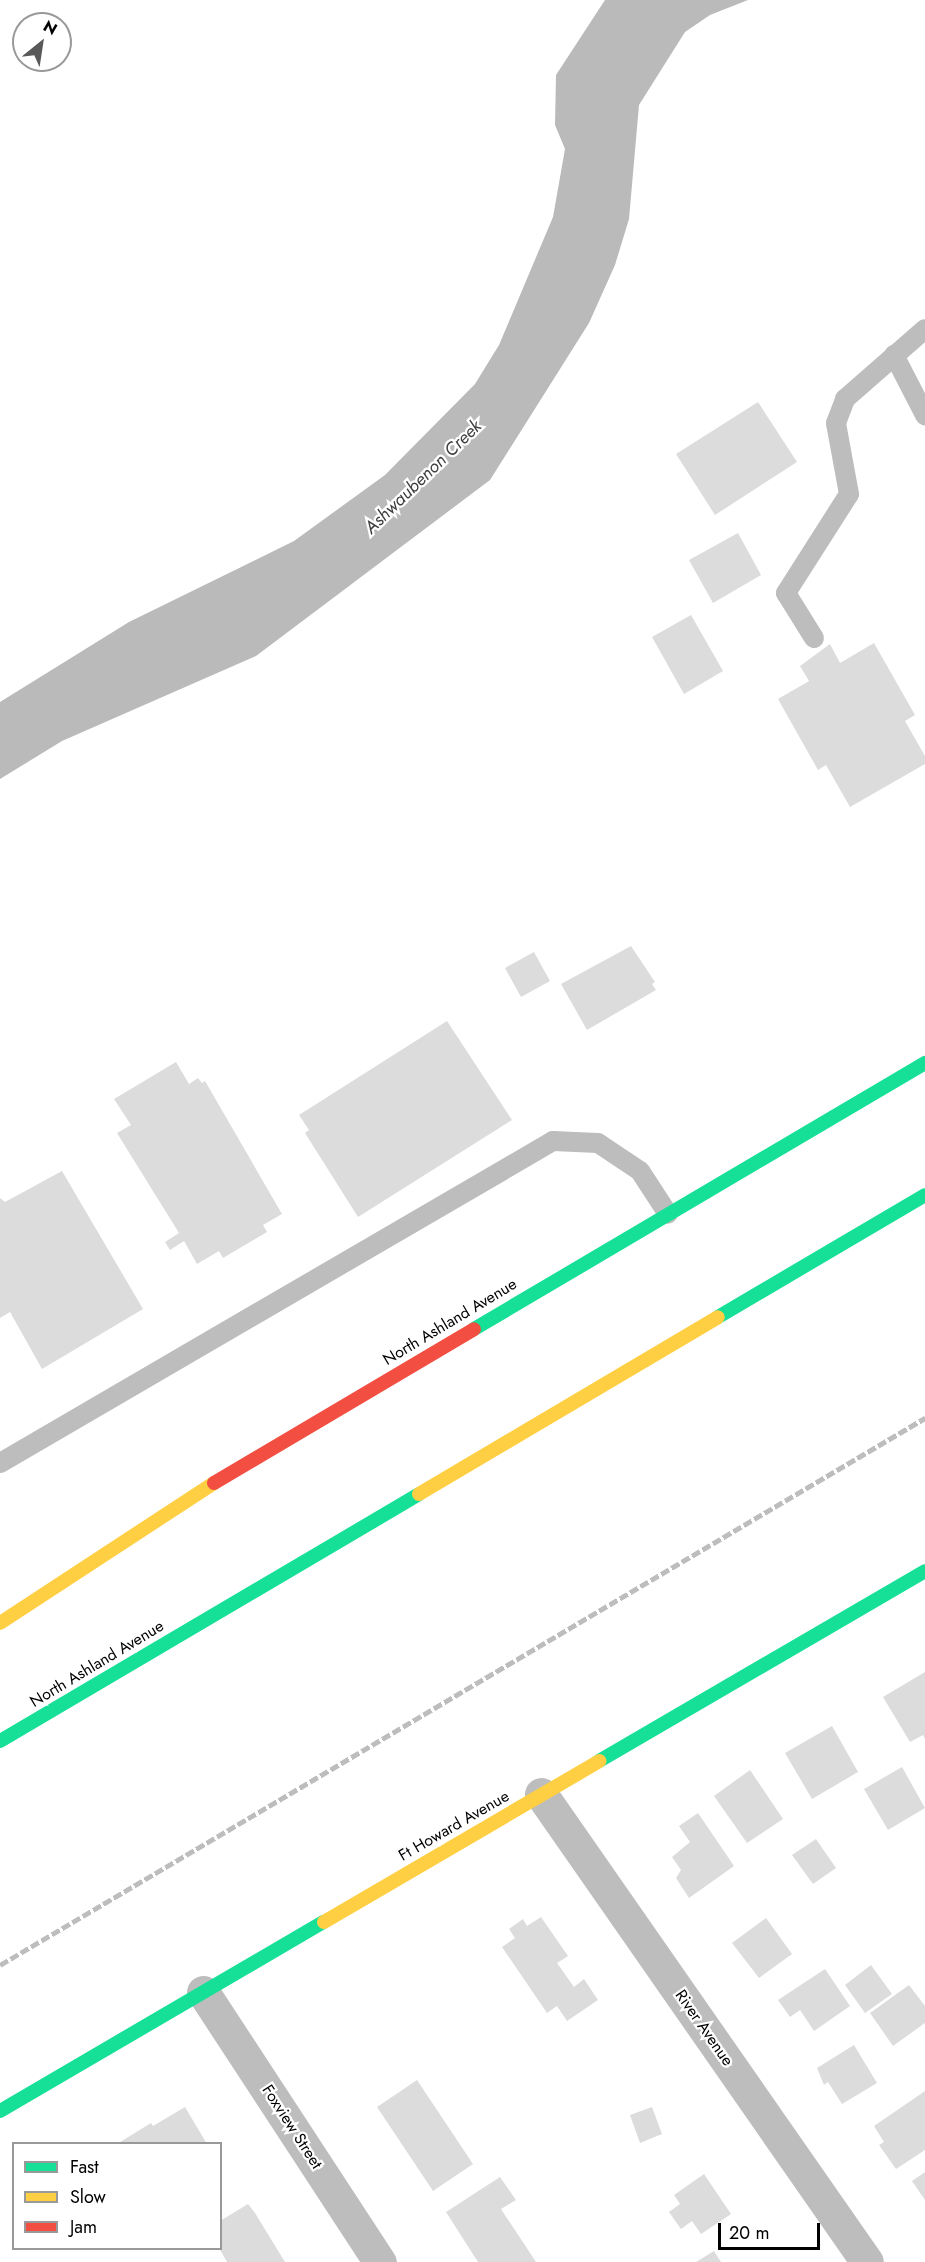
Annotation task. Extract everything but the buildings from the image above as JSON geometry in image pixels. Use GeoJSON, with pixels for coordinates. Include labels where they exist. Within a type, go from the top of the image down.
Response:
{"type":"FeatureCollection","features":[{"type":"Feature","properties":{"kind":"main road","name":"North Ashland Avenue"},"geometry":{"type":"LineString","coordinates":[[0,1623],[231,1472],[925,1063]]}},
{"type":"Feature","properties":{"kind":"main road","name":"North Ashland Avenue"},"geometry":{"type":"LineString","coordinates":[[0,1741],[925,1195]]}},
{"type":"Feature","properties":{"kind":"main road","name":"Ft Howard Avenue"},"geometry":{"type":"LineString","coordinates":[[0,2111],[925,1571]]}},
{"type":"Feature","properties":{"kind":"street","name":"River Avenue"},"geometry":{"type":"LineString","coordinates":[[541,1794],[867,2262]]}},
{"type":"Feature","properties":{"kind":"street","name":"Foxview Street"},"geometry":{"type":"LineString","coordinates":[[203,1992],[380,2262]]}},
{"type":"Feature","properties":{"kind":"lane"},"geometry":{"type":"LineString","coordinates":[[814,638],[786,593],[849,494],[836,423],[845,399],[925,329]]}},
{"type":"Feature","properties":{"kind":"lane"},"geometry":{"type":"LineString","coordinates":[[894,355],[925,415]]}},
{"type":"Feature","properties":{"kind":"lane"},"geometry":{"type":"LineString","coordinates":[[0,1463],[553,1141],[598,1143],[640,1171],[668,1214]]}},
{"type":"Feature","properties":{"kind":"water","name":"Ashwaubenon Creek"},"geometry":{"type":"Polygon","coordinates":[[[605,0],[748,0],[710,15],[685,32],[639,105],[629,219],[615,265],[589,323],[490,480],[256,656],[62,741],[0,779],[0,702],[129,622],[294,541],[385,475],[475,384],[499,345],[553,217],[565,149],[555,125],[556,75],[605,0]]]}},
{"type":"Feature","properties":{"kind":"railway"},"geometry":{"type":"LineString","coordinates":[[0,1965],[925,1418]]}},
{"type":"Feature","properties":{"kind":"traffic: fast"},"geometry":{"type":"LineString","coordinates":[[474,1329],[925,1063]]}},
{"type":"Feature","properties":{"kind":"traffic: fast"},"geometry":{"type":"LineString","coordinates":[[718,1317],[925,1195]]}},
{"type":"Feature","properties":{"kind":"traffic: fast"},"geometry":{"type":"LineString","coordinates":[[0,1741],[419,1494]]}},
{"type":"Feature","properties":{"kind":"traffic: fast"},"geometry":{"type":"LineString","coordinates":[[599,1761],[925,1571]]}},
{"type":"Feature","properties":{"kind":"traffic: fast"},"geometry":{"type":"LineString","coordinates":[[0,2111],[324,1922]]}},
{"type":"Feature","properties":{"kind":"traffic: slow"},"geometry":{"type":"LineString","coordinates":[[419,1494],[718,1317]]}},
{"type":"Feature","properties":{"kind":"traffic: slow"},"geometry":{"type":"LineString","coordinates":[[0,1623],[214,1483]]}},
{"type":"Feature","properties":{"kind":"traffic: slow"},"geometry":{"type":"LineString","coordinates":[[324,1922],[599,1761]]}},
{"type":"Feature","properties":{"kind":"traffic: jam"},"geometry":{"type":"LineString","coordinates":[[214,1483],[474,1329]]}}]}
